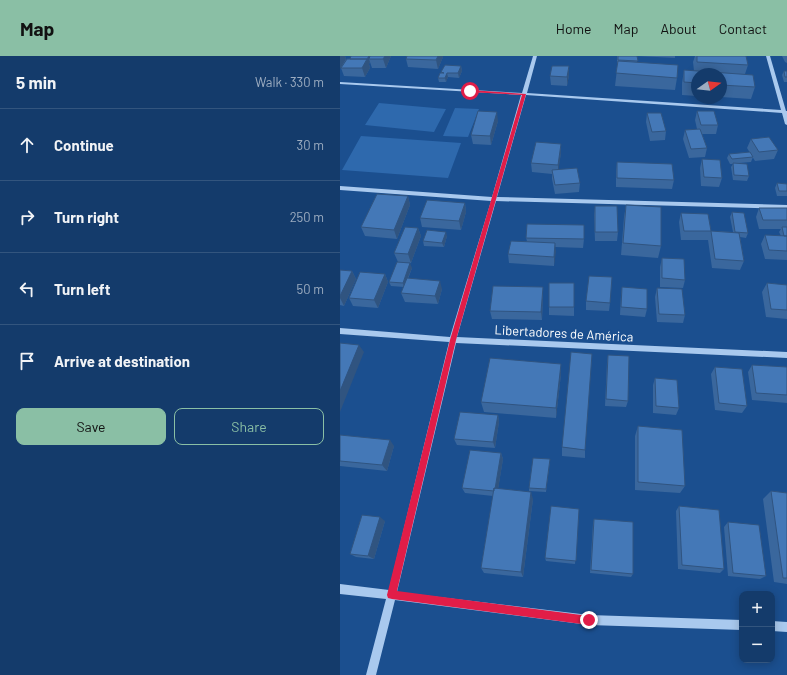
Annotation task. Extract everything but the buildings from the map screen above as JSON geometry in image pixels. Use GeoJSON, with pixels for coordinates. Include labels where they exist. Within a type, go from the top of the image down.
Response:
{"type":"FeatureCollection","features":[{"type":"Feature","properties":{"kind":"street"},"geometry":{"type":"LineString","coordinates":[[371,675],[392,595],[453,340],[535,56]]}},
{"type":"Feature","properties":{"kind":"street"},"geometry":{"type":"LineString","coordinates":[[768,56],[786,112],[787,124]]}},
{"type":"Feature","properties":{"kind":"street"},"geometry":{"type":"LineString","coordinates":[[340,83],[786,112]]}},
{"type":"Feature","properties":{"kind":"street"},"geometry":{"type":"LineString","coordinates":[[340,188],[493,200],[787,207]]}},
{"type":"Feature","properties":{"kind":"street","name":"Libertadores de América"},"geometry":{"type":"LineString","coordinates":[[340,331],[453,340],[787,356]]}},
{"type":"Feature","properties":{"kind":"street"},"geometry":{"type":"LineString","coordinates":[[340,589],[589,620],[739,625]]}},
{"type":"Feature","properties":{"kind":"street"},"geometry":{"type":"LineString","coordinates":[[775,626],[787,627]]}},
{"type":"Feature","properties":{"kind":"shaded area"},"geometry":{"type":"Polygon","coordinates":[[[379,103],[446,109],[434,132],[365,125],[379,103]]]}},
{"type":"Feature","properties":{"kind":"shaded area"},"geometry":{"type":"Polygon","coordinates":[[[455,108],[479,109],[468,137],[443,136],[455,108]]]}},
{"type":"Feature","properties":{"kind":"shaded area"},"geometry":{"type":"Polygon","coordinates":[[[361,136],[461,143],[448,178],[342,170],[361,136]]]}},
{"type":"Feature","properties":{"kind":"route"},"geometry":{"type":"LineString","coordinates":[[470,91],[524,94],[453,340],[392,595],[589,620]]}}]}
